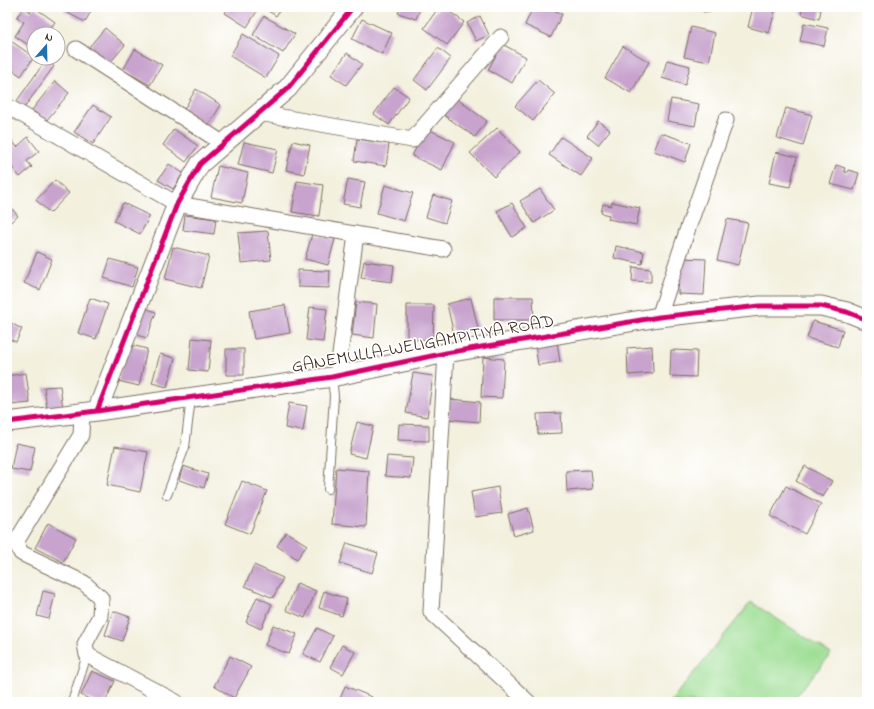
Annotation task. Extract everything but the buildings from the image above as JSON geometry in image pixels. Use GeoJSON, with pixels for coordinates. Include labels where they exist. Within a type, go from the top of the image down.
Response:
{"type":"FeatureCollection","features":[{"type":"Feature","properties":{"kind":"street"},"geometry":{"type":"LineString","coordinates":[[176,702],[86,655],[85,644],[100,616],[101,598],[84,583],[21,553],[16,542],[81,435],[89,412],[177,204],[200,164],[288,88],[353,7]]}},
{"type":"Feature","properties":{"kind":"street"},"geometry":{"type":"LineString","coordinates":[[259,113],[412,140],[501,37]]}},
{"type":"Feature","properties":{"kind":"street"},"geometry":{"type":"LineString","coordinates":[[76,49],[224,144]]}},
{"type":"Feature","properties":{"kind":"street"},"geometry":{"type":"LineString","coordinates":[[7,106],[177,204],[443,249]]}},
{"type":"Feature","properties":{"kind":"street"},"geometry":{"type":"LineString","coordinates":[[659,318],[687,231],[726,120]]}},
{"type":"Feature","properties":{"kind":"street"},"geometry":{"type":"LineString","coordinates":[[334,377],[356,234]]}},
{"type":"Feature","properties":{"kind":"street","name":"GANEMULLA-WELIGAMPITIYA ROAD"},"geometry":{"type":"LineString","coordinates":[[7,422],[191,398],[334,377],[446,353],[659,318],[760,306],[821,306],[847,312],[867,320]]}},
{"type":"Feature","properties":{"kind":"street"},"geometry":{"type":"LineString","coordinates":[[446,353],[431,612],[528,702]]}},
{"type":"Feature","properties":{"kind":"lane"},"geometry":{"type":"LineString","coordinates":[[328,489],[334,377]]}},
{"type":"Feature","properties":{"kind":"lane"},"geometry":{"type":"LineString","coordinates":[[167,495],[185,448],[191,398]]}},
{"type":"Feature","properties":{"kind":"lane"},"geometry":{"type":"LineString","coordinates":[[72,702],[86,655]]}},
{"type":"Feature","properties":{"kind":"green space"},"geometry":{"type":"Polygon","coordinates":[[[751,602],[831,654],[791,702],[670,702],[751,602]]]}},
{"type":"Feature","properties":{"kind":"cycle path"},"geometry":{"type":"LineString","coordinates":[[97,411],[177,204],[200,164],[288,88],[353,7]]}},
{"type":"Feature","properties":{"kind":"cycle path"},"geometry":{"type":"LineString","coordinates":[[7,422],[97,411],[332,377],[446,353],[659,317],[760,306],[821,306],[847,312],[867,320]]}}]}
